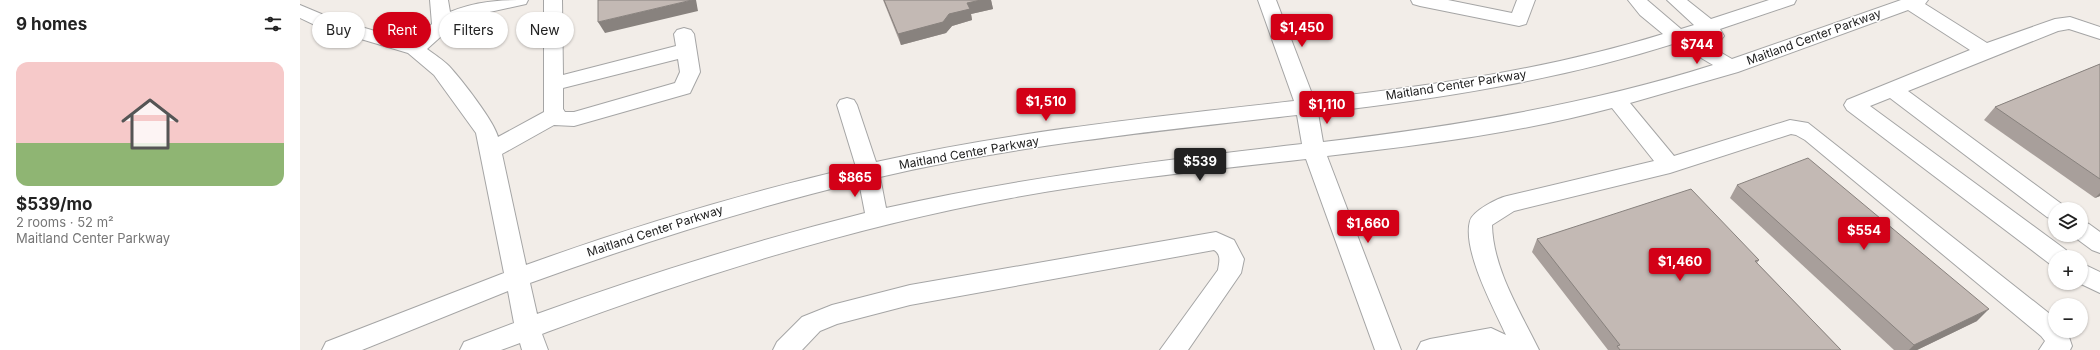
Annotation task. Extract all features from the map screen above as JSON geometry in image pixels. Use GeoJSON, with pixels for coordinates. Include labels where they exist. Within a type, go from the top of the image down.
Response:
{"type":"FeatureCollection","features":[{"type":"Feature","properties":{"kind":"street"},"geometry":{"type":"LineString","coordinates":[[440,0],[441,12]]}},
{"type":"Feature","properties":{"kind":"street"},"geometry":{"type":"LineString","coordinates":[[553,0],[553,84],[554,110],[559,119],[574,119],[683,88],[690,72],[686,42],[553,84]]}},
{"type":"Feature","properties":{"kind":"street"},"geometry":{"type":"LineString","coordinates":[[1267,0],[1306,106],[1314,150],[1388,350]]}},
{"type":"Feature","properties":{"kind":"street"},"geometry":{"type":"LineString","coordinates":[[1420,0],[1519,20],[1526,0]]}},
{"type":"Feature","properties":{"kind":"street"},"geometry":{"type":"LineString","coordinates":[[1637,0],[1649,13],[1679,36],[1731,67]]}},
{"type":"Feature","properties":{"kind":"street"},"geometry":{"type":"LineString","coordinates":[[1676,0],[1708,27],[1731,67]]}},
{"type":"Feature","properties":{"kind":"street","name":"Maitland Center Parkway"},"geometry":{"type":"LineString","coordinates":[[335,350],[519,277],[692,218],[868,172],[1030,141],[1437,90],[1532,74],[1582,63],[1679,36],[1787,0]]}},
{"type":"Feature","properties":{"kind":"street"},"geometry":{"type":"LineString","coordinates":[[466,12],[511,1]]}},
{"type":"Feature","properties":{"kind":"street"},"geometry":{"type":"LineString","coordinates":[[1914,1],[1985,51]]}},
{"type":"Feature","properties":{"kind":"street","name":"Maitland Center Parkway"},"geometry":{"type":"LineString","coordinates":[[473,350],[532,339],[690,271],[818,233],[876,218],[1035,187],[1468,130],[1616,100],[1731,67],[1914,1]]}},
{"type":"Feature","properties":{"kind":"street"},"geometry":{"type":"LineString","coordinates":[[300,11],[324,22],[415,50],[441,70],[457,90],[486,132],[532,339]]}},
{"type":"Feature","properties":{"kind":"street"},"geometry":{"type":"LineString","coordinates":[[2049,250],[1854,105],[1985,51],[2055,25],[2070,23],[2100,33]]}},
{"type":"Feature","properties":{"kind":"street"},"geometry":{"type":"LineString","coordinates":[[415,50],[439,28]]}},
{"type":"Feature","properties":{"kind":"street"},"geometry":{"type":"LineString","coordinates":[[1892,89],[2048,205]]}},
{"type":"Feature","properties":{"kind":"street"},"geometry":{"type":"LineString","coordinates":[[1616,100],[1670,165]]}},
{"type":"Feature","properties":{"kind":"street"},"geometry":{"type":"LineString","coordinates":[[847,105],[868,172],[876,218]]}},
{"type":"Feature","properties":{"kind":"street"},"geometry":{"type":"LineString","coordinates":[[490,151],[556,114]]}},
{"type":"Feature","properties":{"kind":"street"},"geometry":{"type":"LineString","coordinates":[[1522,350],[1526,350],[1487,263],[1479,231],[1481,221],[1507,204],[1670,165],[1790,127],[1801,128],[1812,135],[2050,329],[2058,338],[2059,346],[2052,350]]}},
{"type":"Feature","properties":{"kind":"street"},"geometry":{"type":"LineString","coordinates":[[2088,235],[2100,244]]}},
{"type":"Feature","properties":{"kind":"street"},"geometry":{"type":"LineString","coordinates":[[786,350],[811,324],[832,315],[910,294],[1216,241],[1226,246],[1232,259],[1229,273],[1173,350]]}},
{"type":"Feature","properties":{"kind":"street"},"geometry":{"type":"LineString","coordinates":[[2088,277],[2100,283]]}},
{"type":"Feature","properties":{"kind":"street"},"geometry":{"type":"LineString","coordinates":[[1430,350],[1491,339],[1511,350]]}},
{"type":"Feature","properties":{"kind":"building"},"geometry":{"type":"Polygon","coordinates":[[[598,0],[692,0],[598,22],[598,0]]]}},
{"type":"Feature","properties":{"kind":"building"},"geometry":{"type":"Polygon","coordinates":[[[884,0],[981,0],[967,3],[970,9],[949,14],[943,22],[898,34],[884,0]]]}},
{"type":"Feature","properties":{"kind":"building"},"geometry":{"type":"Polygon","coordinates":[[[2100,64],[2100,179],[1995,107],[2100,64]]]}},
{"type":"Feature","properties":{"kind":"building"},"geometry":{"type":"Polygon","coordinates":[[[1808,158],[1989,309],[1914,345],[1737,185],[1808,158]]]}},
{"type":"Feature","properties":{"kind":"building"},"geometry":{"type":"Polygon","coordinates":[[[1691,189],[1759,260],[1755,261],[1841,350],[1620,350],[1617,346],[1620,345],[1537,239],[1691,189]]]}}]}
